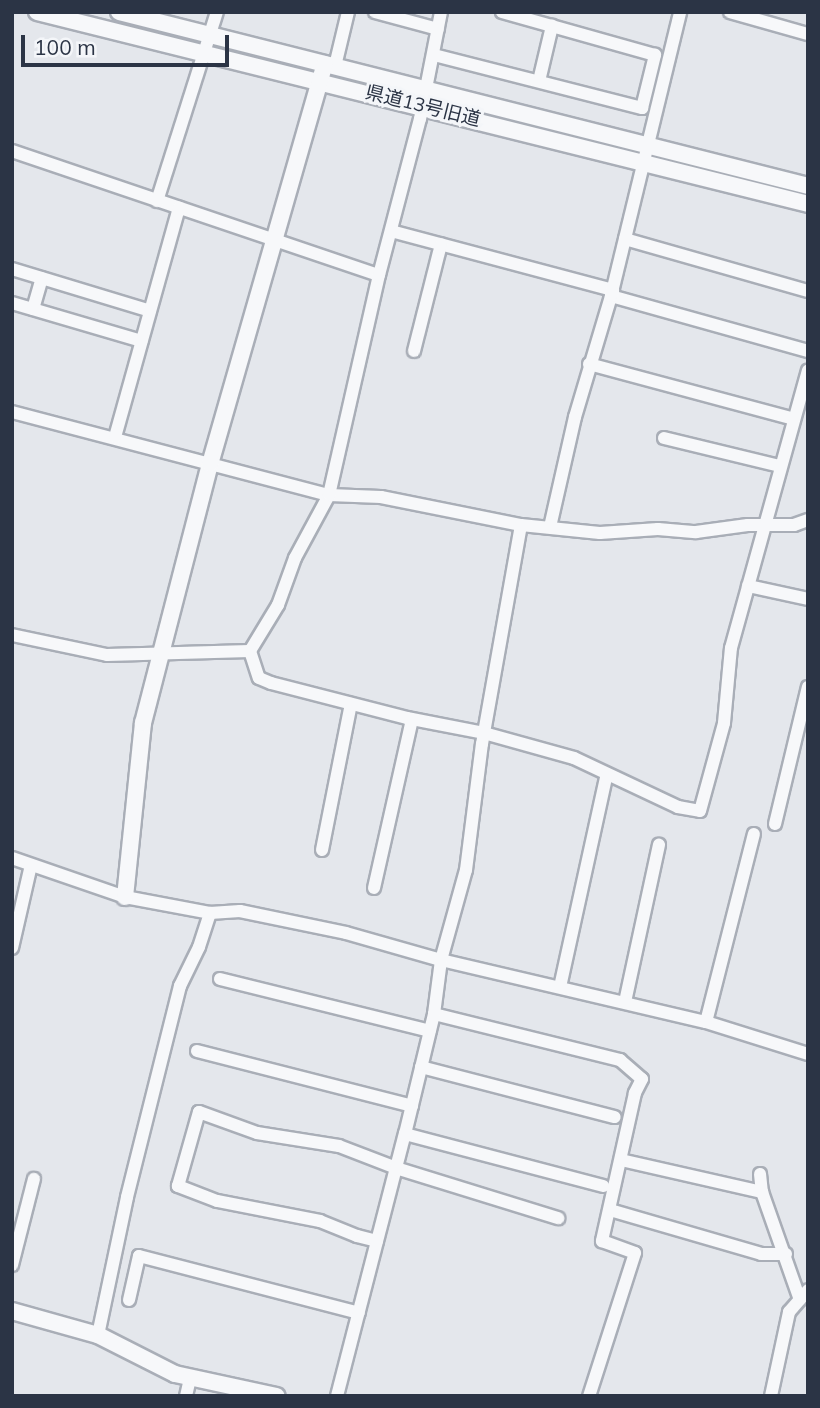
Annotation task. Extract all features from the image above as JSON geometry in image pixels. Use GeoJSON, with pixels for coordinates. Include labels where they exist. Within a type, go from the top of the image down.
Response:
{"type":"FeatureCollection","features":[{"type":"Feature","properties":{"kind":"street","name":"県道13号旧道"},"geometry":{"type":"LineString","coordinates":[[37,12],[320,80],[808,204]]}},
{"type":"Feature","properties":{"kind":"street","name":"県道13号旧道"},"geometry":{"type":"LineString","coordinates":[[119,12],[808,186]]}},
{"type":"Feature","properties":{"kind":"street"},"geometry":{"type":"LineString","coordinates":[[157,201],[217,12]]}},
{"type":"Feature","properties":{"kind":"street"},"geometry":{"type":"LineString","coordinates":[[125,897],[143,723],[272,238],[320,80],[330,65],[348,12]]}},
{"type":"Feature","properties":{"kind":"street"},"geometry":{"type":"LineString","coordinates":[[375,12],[438,29]]}},
{"type":"Feature","properties":{"kind":"street"},"geometry":{"type":"LineString","coordinates":[[441,12],[427,90],[379,275],[329,495],[295,558],[278,605],[250,651],[259,678],[351,704],[484,733],[574,758],[678,807],[700,811],[724,723],[731,648],[808,370]]}},
{"type":"Feature","properties":{"kind":"street"},"geometry":{"type":"LineString","coordinates":[[433,55],[642,108],[655,55],[502,12]]}},
{"type":"Feature","properties":{"kind":"street"},"geometry":{"type":"LineString","coordinates":[[550,527],[589,364],[612,293],[680,12]]}},
{"type":"Feature","properties":{"kind":"street"},"geometry":{"type":"LineString","coordinates":[[730,12],[808,34]]}},
{"type":"Feature","properties":{"kind":"street"},"geometry":{"type":"LineString","coordinates":[[538,82],[552,26]]}},
{"type":"Feature","properties":{"kind":"street"},"geometry":{"type":"LineString","coordinates":[[12,151],[379,275]]}},
{"type":"Feature","properties":{"kind":"street"},"geometry":{"type":"LineString","coordinates":[[115,437],[179,208]]}},
{"type":"Feature","properties":{"kind":"street"},"geometry":{"type":"LineString","coordinates":[[391,231],[808,351]]}},
{"type":"Feature","properties":{"kind":"street"},"geometry":{"type":"LineString","coordinates":[[625,239],[808,290]]}},
{"type":"Feature","properties":{"kind":"street"},"geometry":{"type":"LineString","coordinates":[[414,351],[440,244]]}},
{"type":"Feature","properties":{"kind":"street"},"geometry":{"type":"LineString","coordinates":[[12,269],[150,311]]}},
{"type":"Feature","properties":{"kind":"street"},"geometry":{"type":"LineString","coordinates":[[33,309],[42,278]]}},
{"type":"Feature","properties":{"kind":"street"},"geometry":{"type":"LineString","coordinates":[[12,303],[142,341]]}},
{"type":"Feature","properties":{"kind":"street"},"geometry":{"type":"LineString","coordinates":[[589,364],[794,419]]}},
{"type":"Feature","properties":{"kind":"street"},"geometry":{"type":"LineString","coordinates":[[12,412],[41,422],[115,437],[329,495],[381,497],[521,526],[600,533],[658,530],[696,532],[748,525],[794,525],[808,520]]}},
{"type":"Feature","properties":{"kind":"street"},"geometry":{"type":"LineString","coordinates":[[664,438],[780,466]]}},
{"type":"Feature","properties":{"kind":"street"},"geometry":{"type":"LineString","coordinates":[[337,1396],[412,1106],[434,1014],[441,960],[466,870],[484,733],[521,526]]}},
{"type":"Feature","properties":{"kind":"street"},"geometry":{"type":"LineString","coordinates":[[748,586],[808,599]]}},
{"type":"Feature","properties":{"kind":"street"},"geometry":{"type":"LineString","coordinates":[[12,635],[107,654],[163,655],[250,651]]}},
{"type":"Feature","properties":{"kind":"street"},"geometry":{"type":"LineString","coordinates":[[775,824],[808,687]]}},
{"type":"Feature","properties":{"kind":"street"},"geometry":{"type":"LineString","coordinates":[[322,850],[351,704]]}},
{"type":"Feature","properties":{"kind":"street"},"geometry":{"type":"LineString","coordinates":[[374,888],[412,719]]}},
{"type":"Feature","properties":{"kind":"street"},"geometry":{"type":"LineString","coordinates":[[560,987],[607,774]]}},
{"type":"Feature","properties":{"kind":"street"},"geometry":{"type":"LineString","coordinates":[[706,1022],[754,834]]}},
{"type":"Feature","properties":{"kind":"street"},"geometry":{"type":"LineString","coordinates":[[625,1003],[659,845]]}},
{"type":"Feature","properties":{"kind":"street"},"geometry":{"type":"LineString","coordinates":[[12,858],[125,897],[211,913],[240,911],[346,933],[441,960],[706,1022],[808,1054]]}},
{"type":"Feature","properties":{"kind":"street"},"geometry":{"type":"LineString","coordinates":[[12,948],[31,865]]}},
{"type":"Feature","properties":{"kind":"street"},"geometry":{"type":"LineString","coordinates":[[99,1335],[127,1197],[180,986],[199,947],[211,913]]}},
{"type":"Feature","properties":{"kind":"street"},"geometry":{"type":"LineString","coordinates":[[220,979],[430,1031]]}},
{"type":"Feature","properties":{"kind":"street"},"geometry":{"type":"LineString","coordinates":[[434,1014],[620,1060],[642,1079],[635,1093],[603,1241],[635,1252],[589,1396]]}},
{"type":"Feature","properties":{"kind":"street"},"geometry":{"type":"LineString","coordinates":[[197,1051],[412,1106]]}},
{"type":"Feature","properties":{"kind":"street"},"geometry":{"type":"LineString","coordinates":[[421,1068],[615,1118]]}},
{"type":"Feature","properties":{"kind":"street"},"geometry":{"type":"LineString","coordinates":[[377,1241],[310,1218],[218,1201],[178,1186],[199,1112],[257,1133],[339,1146],[396,1168],[558,1218]]}},
{"type":"Feature","properties":{"kind":"street"},"geometry":{"type":"LineString","coordinates":[[405,1134],[603,1186]]}},
{"type":"Feature","properties":{"kind":"street"},"geometry":{"type":"LineString","coordinates":[[621,1160],[762,1192]]}},
{"type":"Feature","properties":{"kind":"street"},"geometry":{"type":"LineString","coordinates":[[760,1174],[762,1192],[804,1295],[789,1312],[771,1396]]}},
{"type":"Feature","properties":{"kind":"street"},"geometry":{"type":"LineString","coordinates":[[12,1265],[34,1180]]}},
{"type":"Feature","properties":{"kind":"street"},"geometry":{"type":"LineString","coordinates":[[610,1210],[761,1254],[786,1254]]}},
{"type":"Feature","properties":{"kind":"street"},"geometry":{"type":"LineString","coordinates":[[129,1300],[139,1256],[359,1313]]}},
{"type":"Feature","properties":{"kind":"street"},"geometry":{"type":"LineString","coordinates":[[12,1311],[99,1335],[165,1370],[276,1396]]}},
{"type":"Feature","properties":{"kind":"street"},"geometry":{"type":"LineString","coordinates":[[186,1396],[190,1378]]}}]}
